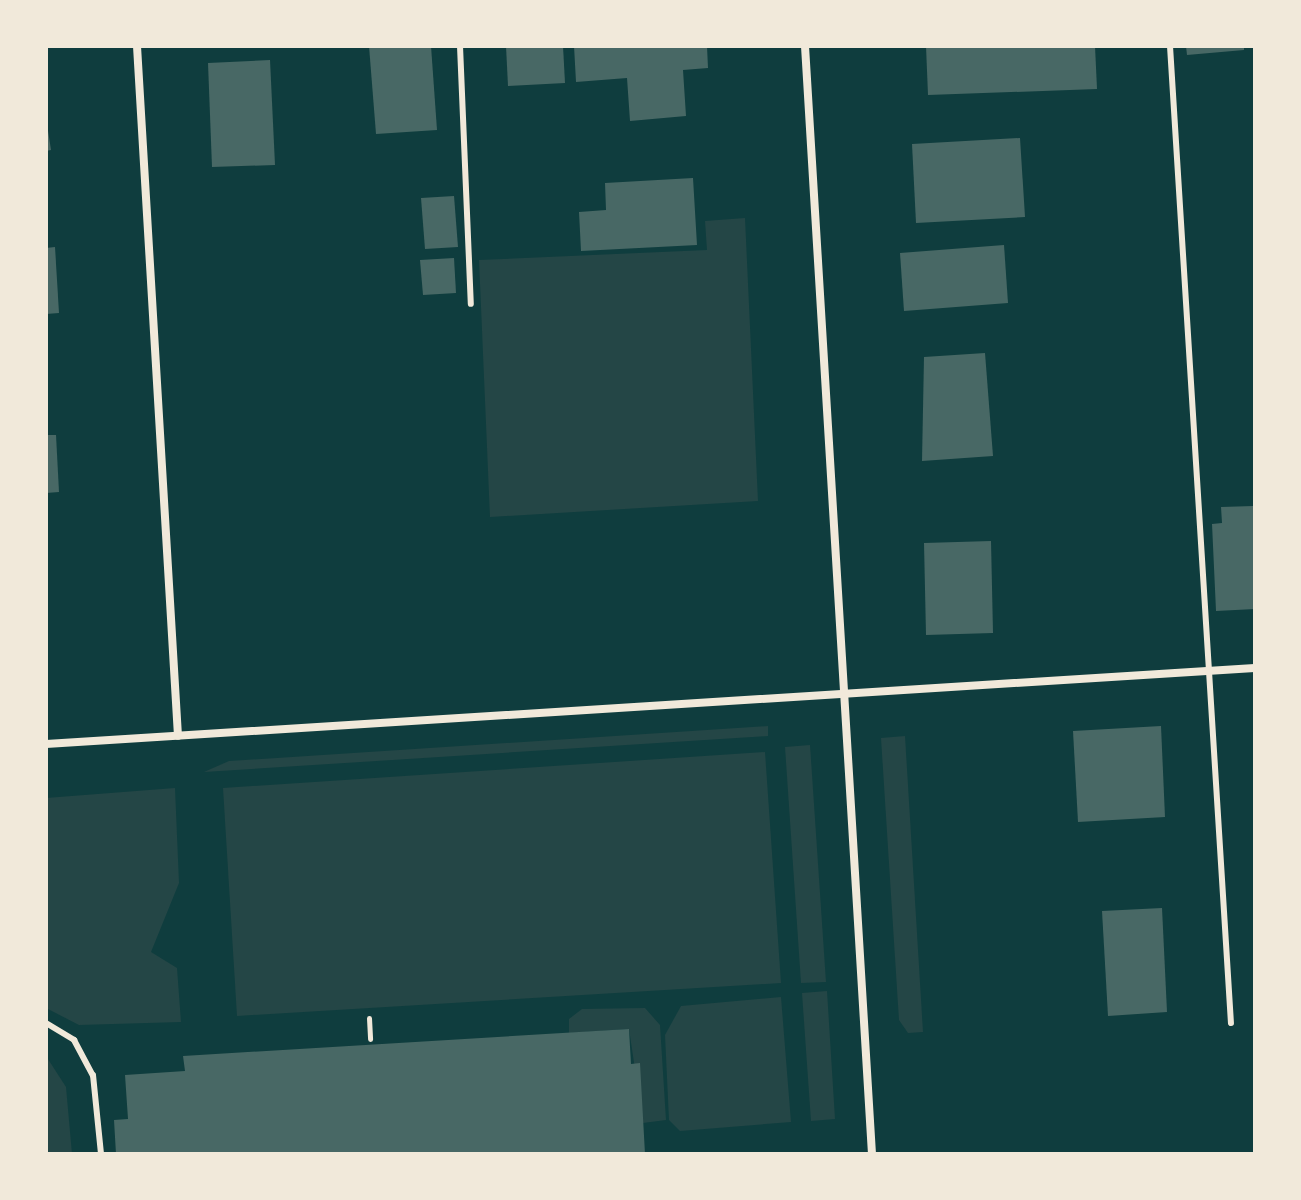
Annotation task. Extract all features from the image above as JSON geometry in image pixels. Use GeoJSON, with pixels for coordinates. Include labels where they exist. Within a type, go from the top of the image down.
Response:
{"type":"FeatureCollection","features":[{"type":"Feature","properties":{"kind":"street"},"geometry":{"type":"LineString","coordinates":[[137,46],[178,736]]}},
{"type":"Feature","properties":{"kind":"street"},"geometry":{"type":"LineString","coordinates":[[805,46],[872,1154]]}},
{"type":"Feature","properties":{"kind":"street"},"geometry":{"type":"LineString","coordinates":[[46,744],[845,697],[1255,668]]}},
{"type":"Feature","properties":{"kind":"lane"},"geometry":{"type":"LineString","coordinates":[[460,46],[471,304]]}},
{"type":"Feature","properties":{"kind":"lane"},"geometry":{"type":"LineString","coordinates":[[1170,46],[1231,1023]]}},
{"type":"Feature","properties":{"kind":"lane"},"geometry":{"type":"LineString","coordinates":[[46,1023],[74,1040],[93,1075],[101,1154]]}},
{"type":"Feature","properties":{"kind":"path"},"geometry":{"type":"LineString","coordinates":[[369,1018],[370,1039]]}},
{"type":"Feature","properties":{"kind":"shaded area"},"geometry":{"type":"Polygon","coordinates":[[[745,218],[758,501],[490,517],[479,260],[707,250],[705,221],[745,218]]]}},
{"type":"Feature","properties":{"kind":"shaded area"},"geometry":{"type":"Polygon","coordinates":[[[768,726],[768,736],[204,772],[229,761],[768,726]]]}},
{"type":"Feature","properties":{"kind":"shaded area"},"geometry":{"type":"Polygon","coordinates":[[[905,736],[923,1032],[908,1033],[899,1020],[881,738],[905,736]]]}},
{"type":"Feature","properties":{"kind":"shaded area"},"geometry":{"type":"Polygon","coordinates":[[[810,745],[826,982],[801,983],[785,747],[810,745]]]}},
{"type":"Feature","properties":{"kind":"shaded area"},"geometry":{"type":"Polygon","coordinates":[[[765,752],[781,983],[237,1016],[223,788],[765,752]]]}},
{"type":"Feature","properties":{"kind":"shaded area"},"geometry":{"type":"Polygon","coordinates":[[[175,788],[179,883],[151,952],[177,968],[181,1022],[79,1025],[46,1008],[46,798],[175,788]]]}},
{"type":"Feature","properties":{"kind":"shaded area"},"geometry":{"type":"Polygon","coordinates":[[[827,991],[835,1119],[811,1121],[802,993],[827,991]]]}},
{"type":"Feature","properties":{"kind":"shaded area"},"geometry":{"type":"Polygon","coordinates":[[[781,997],[791,1122],[680,1131],[669,1120],[665,1035],[681,1006],[781,997]]]}},
{"type":"Feature","properties":{"kind":"shaded area"},"geometry":{"type":"Polygon","coordinates":[[[645,1008],[660,1025],[666,1120],[643,1123],[629,1029],[569,1033],[569,1019],[582,1009],[645,1008]]]}},
{"type":"Feature","properties":{"kind":"shaded area"},"geometry":{"type":"Polygon","coordinates":[[[46,1056],[66,1087],[72,1154],[46,1154],[46,1056]]]}},
{"type":"Feature","properties":{"kind":"building"},"geometry":{"type":"Polygon","coordinates":[[[369,46],[431,46],[437,130],[376,134],[369,46]]]}},
{"type":"Feature","properties":{"kind":"building"},"geometry":{"type":"Polygon","coordinates":[[[506,46],[563,46],[565,83],[508,86],[506,46]]]}},
{"type":"Feature","properties":{"kind":"building"},"geometry":{"type":"Polygon","coordinates":[[[574,46],[707,46],[708,68],[683,70],[686,116],[630,121],[627,78],[576,82],[574,46]]]}},
{"type":"Feature","properties":{"kind":"building"},"geometry":{"type":"Polygon","coordinates":[[[926,46],[1095,46],[1097,89],[928,95],[926,46]]]}},
{"type":"Feature","properties":{"kind":"building"},"geometry":{"type":"Polygon","coordinates":[[[1186,46],[1244,46],[1244,50],[1187,55],[1186,46]]]}},
{"type":"Feature","properties":{"kind":"building"},"geometry":{"type":"Polygon","coordinates":[[[270,60],[275,165],[212,167],[208,63],[270,60]]]}},
{"type":"Feature","properties":{"kind":"building"},"geometry":{"type":"Polygon","coordinates":[[[46,118],[51,150],[46,151],[46,118]]]}},
{"type":"Feature","properties":{"kind":"building"},"geometry":{"type":"Polygon","coordinates":[[[1020,138],[1025,217],[916,223],[912,144],[1020,138]]]}},
{"type":"Feature","properties":{"kind":"building"},"geometry":{"type":"Polygon","coordinates":[[[693,178],[697,245],[581,251],[579,212],[606,210],[605,183],[693,178]]]}},
{"type":"Feature","properties":{"kind":"building"},"geometry":{"type":"Polygon","coordinates":[[[454,196],[458,247],[425,249],[421,198],[454,196]]]}},
{"type":"Feature","properties":{"kind":"building"},"geometry":{"type":"Polygon","coordinates":[[[1004,245],[1008,303],[904,311],[900,253],[1004,245]]]}},
{"type":"Feature","properties":{"kind":"building"},"geometry":{"type":"Polygon","coordinates":[[[55,247],[59,313],[46,314],[46,248],[55,247]]]}},
{"type":"Feature","properties":{"kind":"building"},"geometry":{"type":"Polygon","coordinates":[[[454,258],[456,293],[423,295],[420,260],[454,258]]]}},
{"type":"Feature","properties":{"kind":"building"},"geometry":{"type":"Polygon","coordinates":[[[985,353],[993,456],[922,461],[924,357],[985,353]]]}},
{"type":"Feature","properties":{"kind":"building"},"geometry":{"type":"Polygon","coordinates":[[[46,435],[56,435],[59,492],[46,493],[46,435]]]}},
{"type":"Feature","properties":{"kind":"building"},"geometry":{"type":"Polygon","coordinates":[[[1253,506],[1255,609],[1216,611],[1212,524],[1222,523],[1221,507],[1253,506]]]}},
{"type":"Feature","properties":{"kind":"building"},"geometry":{"type":"Polygon","coordinates":[[[991,541],[993,633],[926,635],[924,543],[991,541]]]}},
{"type":"Feature","properties":{"kind":"building"},"geometry":{"type":"Polygon","coordinates":[[[1161,726],[1165,817],[1078,822],[1073,731],[1161,726]]]}},
{"type":"Feature","properties":{"kind":"building"},"geometry":{"type":"Polygon","coordinates":[[[1162,908],[1167,1012],[1108,1016],[1102,911],[1162,908]]]}},
{"type":"Feature","properties":{"kind":"building"},"geometry":{"type":"Polygon","coordinates":[[[629,1029],[631,1064],[640,1063],[645,1154],[116,1154],[114,1120],[128,1119],[125,1075],[185,1071],[183,1056],[629,1029]]]}}]}
